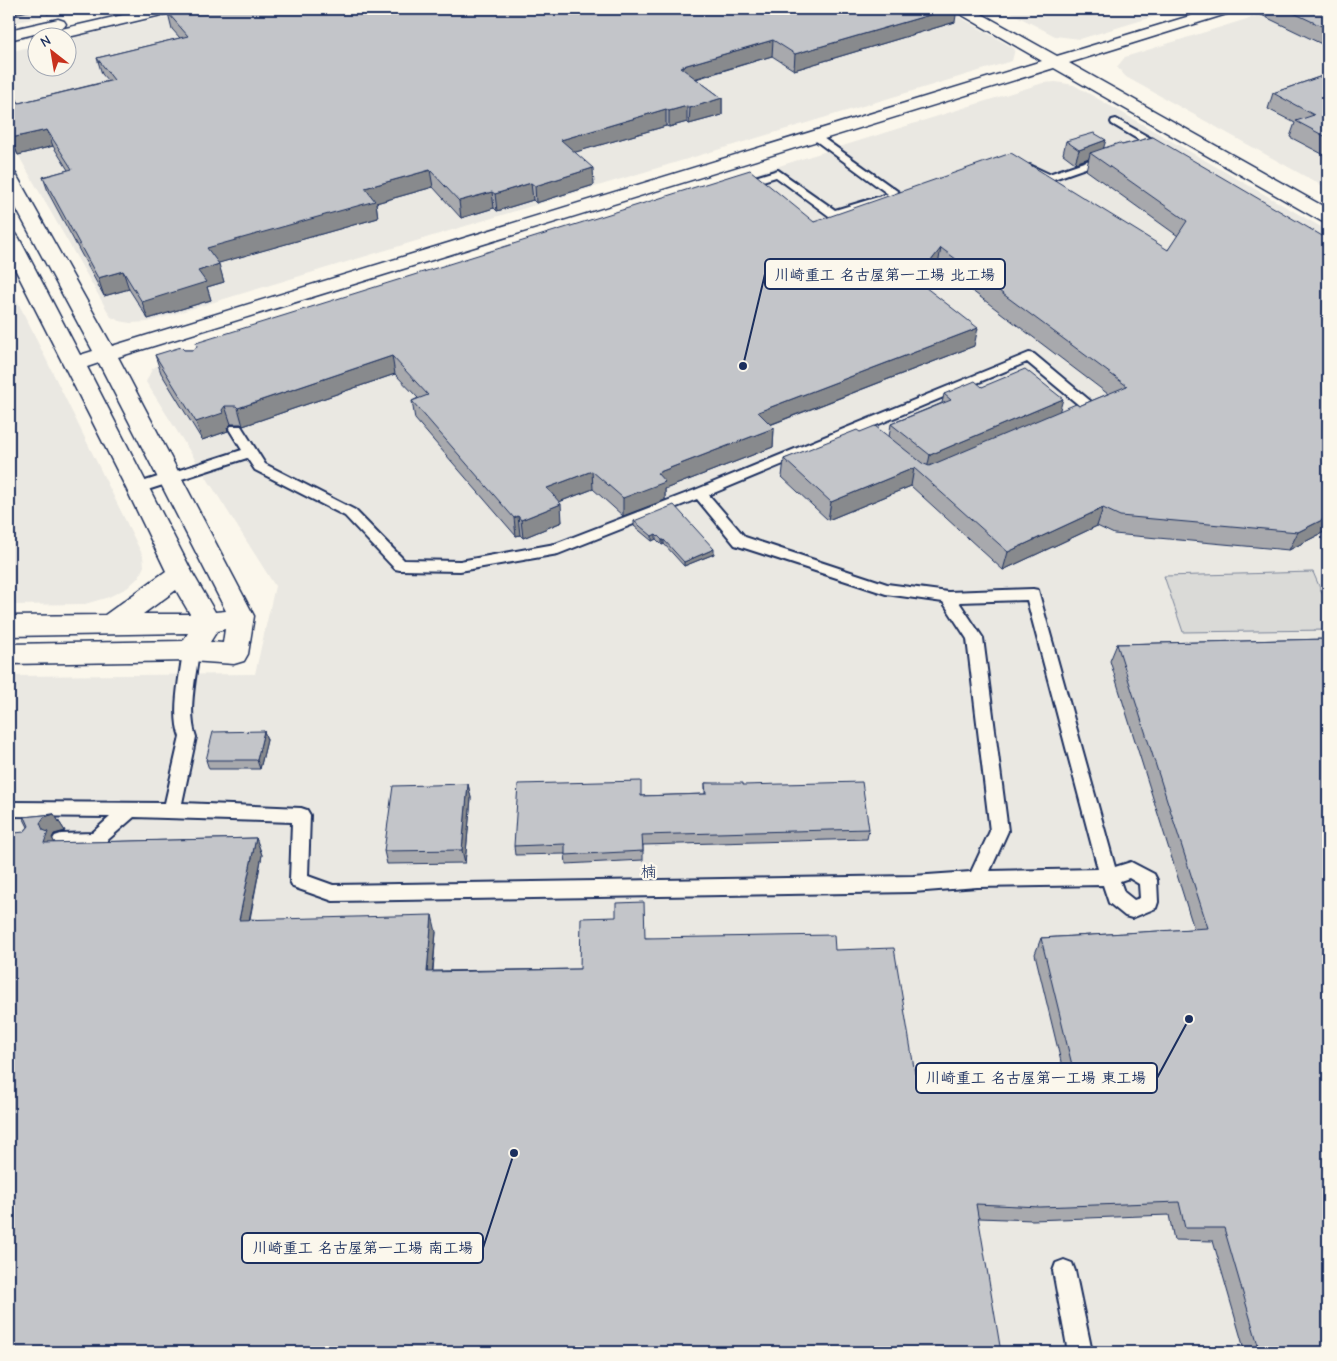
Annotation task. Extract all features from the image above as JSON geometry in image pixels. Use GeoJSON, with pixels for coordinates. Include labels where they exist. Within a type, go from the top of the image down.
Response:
{"type":"FeatureCollection","features":[{"type":"Feature","properties":{"kind":"street"},"geometry":{"type":"LineString","coordinates":[[9,35],[126,9]]}},
{"type":"Feature","properties":{"kind":"street"},"geometry":{"type":"LineString","coordinates":[[78,30],[169,9]]}},
{"type":"Feature","properties":{"kind":"street"},"geometry":{"type":"LineString","coordinates":[[962,9],[1065,59],[1328,199]]}},
{"type":"Feature","properties":{"kind":"street"},"geometry":{"type":"LineString","coordinates":[[988,9],[1065,59],[1328,217]]}},
{"type":"Feature","properties":{"kind":"street"},"geometry":{"type":"LineString","coordinates":[[74,364],[1228,9]]}},
{"type":"Feature","properties":{"kind":"street"},"geometry":{"type":"LineString","coordinates":[[9,45],[28,40]]}},
{"type":"Feature","properties":{"kind":"street"},"geometry":{"type":"LineString","coordinates":[[9,178],[106,355],[241,616],[234,654],[191,651],[9,654]]}},
{"type":"Feature","properties":{"kind":"street"},"geometry":{"type":"LineString","coordinates":[[9,238],[138,488],[180,574],[208,623]]}},
{"type":"Feature","properties":{"kind":"street"},"geometry":{"type":"LineString","coordinates":[[111,624],[180,574]]}},
{"type":"Feature","properties":{"kind":"street"},"geometry":{"type":"LineString","coordinates":[[9,626],[208,623],[241,616]]}},
{"type":"Feature","properties":{"kind":"street"},"geometry":{"type":"LineString","coordinates":[[191,651],[208,623]]}},
{"type":"Feature","properties":{"kind":"lane"},"geometry":{"type":"LineString","coordinates":[[1116,122],[1154,145]]}},
{"type":"Feature","properties":{"kind":"lane"},"geometry":{"type":"LineString","coordinates":[[730,188],[778,173],[833,214],[900,194],[816,136]]}},
{"type":"Feature","properties":{"kind":"lane"},"geometry":{"type":"LineString","coordinates":[[1023,164],[1048,178],[1126,151],[1154,145]]}},
{"type":"Feature","properties":{"kind":"lane"},"geometry":{"type":"LineString","coordinates":[[236,428],[260,467],[350,513],[400,566],[460,566],[558,549],[700,493],[1028,357],[1089,407],[1062,419]]}},
{"type":"Feature","properties":{"kind":"lane"},"geometry":{"type":"LineString","coordinates":[[862,426],[895,452]]}},
{"type":"Feature","properties":{"kind":"lane"},"geometry":{"type":"LineString","coordinates":[[138,488],[251,452]]}},
{"type":"Feature","properties":{"kind":"lane"},"geometry":{"type":"LineString","coordinates":[[9,809],[172,810],[301,816],[299,881],[333,893],[913,884],[977,879],[1110,877],[1033,594],[948,597],[886,589],[740,541],[700,493]]}},
{"type":"Feature","properties":{"kind":"lane"},"geometry":{"type":"LineString","coordinates":[[948,597],[975,638],[999,831],[977,879]]}},
{"type":"Feature","properties":{"kind":"lane"},"geometry":{"type":"LineString","coordinates":[[172,810],[188,737],[185,734],[185,714],[191,651]]}},
{"type":"Feature","properties":{"kind":"lane"},"geometry":{"type":"LineString","coordinates":[[61,842],[96,840],[130,811]]}},
{"type":"Feature","properties":{"kind":"lane"},"geometry":{"type":"LineString","coordinates":[[1064,1271],[1080,1352]]}},
{"type":"Feature","properties":{"kind":"shaded area"},"geometry":{"type":"Polygon","coordinates":[[[9,9],[77,9],[9,24],[9,9]]]}},
{"type":"Feature","properties":{"kind":"shaded area"},"geometry":{"type":"Polygon","coordinates":[[[200,9],[946,9],[1015,49],[1012,61],[148,322],[130,323],[111,317],[9,139],[9,52],[28,47],[28,78],[78,78],[78,37],[200,9]]]}},
{"type":"Feature","properties":{"kind":"shaded area"},"geometry":{"type":"Polygon","coordinates":[[[1004,9],[1179,9],[1080,39],[1055,36],[1004,9]]]}},
{"type":"Feature","properties":{"kind":"shaded area"},"geometry":{"type":"Polygon","coordinates":[[[1279,9],[1328,9],[1328,189],[1126,77],[1117,67],[1125,57],[1279,9]]]}},
{"type":"Feature","properties":{"kind":"shaded area"},"geometry":{"type":"Polygon","coordinates":[[[1056,82],[1074,85],[1328,231],[1328,1352],[9,1352],[9,676],[255,674],[275,586],[146,382],[152,369],[169,358],[1043,83],[1056,82]]]}},
{"type":"Feature","properties":{"kind":"shaded area"},"geometry":{"type":"Polygon","coordinates":[[[9,284],[143,556],[144,566],[139,577],[127,588],[109,597],[85,604],[9,605],[9,284]]]}},
{"type":"Feature","properties":{"kind":"shaded area"},"geometry":{"type":"Polygon","coordinates":[[[1313,572],[1328,607],[1328,630],[1183,632],[1164,576],[1313,572]]]}},
{"type":"Feature","properties":{"kind":"building"},"geometry":{"type":"Polygon","coordinates":[[[188,9],[950,9],[795,54],[773,40],[680,67],[722,98],[690,108],[687,106],[669,111],[666,109],[561,140],[593,168],[535,186],[531,183],[495,194],[492,192],[459,201],[430,170],[365,188],[375,201],[207,248],[219,264],[198,271],[206,282],[142,302],[123,271],[98,278],[43,177],[72,169],[47,130],[11,138],[9,134],[9,87],[19,103],[114,80],[97,58],[188,36],[168,13],[188,9]]]}},
{"type":"Feature","properties":{"kind":"building"},"geometry":{"type":"Polygon","coordinates":[[[1285,9],[1328,9],[1328,29],[1285,9]]]}},
{"type":"Feature","properties":{"kind":"building"},"geometry":{"type":"Polygon","coordinates":[[[1328,74],[1328,138],[1296,121],[1314,115],[1273,93],[1328,74]]]}},
{"type":"Feature","properties":{"kind":"building"},"geometry":{"type":"Polygon","coordinates":[[[1094,133],[1106,140],[1079,150],[1066,141],[1094,133]]]}},
{"type":"Feature","properties":{"kind":"building"},"geometry":{"type":"Polygon","coordinates":[[[1153,137],[1324,237],[1328,236],[1328,517],[1298,532],[1120,516],[1103,508],[1008,552],[914,468],[831,502],[784,459],[857,430],[860,432],[875,426],[922,463],[929,466],[1076,404],[1079,406],[1127,386],[941,248],[916,280],[978,328],[758,412],[774,428],[657,473],[665,482],[623,498],[592,471],[547,488],[561,504],[521,520],[518,516],[514,518],[412,401],[428,395],[392,356],[238,408],[236,406],[225,406],[222,410],[223,413],[196,422],[155,355],[181,347],[184,350],[194,350],[197,346],[196,343],[750,170],[814,222],[1011,153],[1168,250],[1187,221],[1090,153],[1119,143],[1122,145],[1153,137]]]}},
{"type":"Feature","properties":{"kind":"building"},"geometry":{"type":"Polygon","coordinates":[[[1025,369],[1063,399],[930,455],[891,424],[951,400],[944,394],[975,381],[982,387],[1025,369]]]}},
{"type":"Feature","properties":{"kind":"building"},"geometry":{"type":"Polygon","coordinates":[[[674,505],[714,549],[684,562],[664,540],[656,534],[652,536],[634,521],[674,505]]]}},
{"type":"Feature","properties":{"kind":"building"},"geometry":{"type":"Polygon","coordinates":[[[1328,639],[1328,1352],[1260,1352],[1224,1228],[1185,1228],[1179,1202],[1040,1207],[976,1204],[1001,1352],[9,1352],[9,842],[12,842],[15,833],[24,832],[29,826],[23,817],[54,814],[44,817],[40,823],[43,830],[48,832],[44,843],[256,838],[239,920],[432,915],[427,972],[580,969],[581,918],[616,917],[616,903],[644,902],[645,938],[834,935],[835,950],[894,948],[915,1074],[1012,1075],[1073,1069],[1041,938],[1208,928],[1117,644],[1328,639]]]}},
{"type":"Feature","properties":{"kind":"building"},"geometry":{"type":"Polygon","coordinates":[[[264,731],[257,760],[206,760],[213,732],[264,731]]]}},
{"type":"Feature","properties":{"kind":"building"},"geometry":{"type":"Polygon","coordinates":[[[641,781],[641,796],[706,794],[705,783],[743,783],[743,785],[862,782],[869,829],[642,835],[643,851],[565,855],[565,844],[514,846],[518,784],[641,781]]]}},
{"type":"Feature","properties":{"kind":"building"},"geometry":{"type":"Polygon","coordinates":[[[468,784],[462,850],[384,851],[393,786],[468,784]]]}},
{"type":"Feature","properties":{"kind":"place","name":"川崎重工 名古屋第一工場 北工場"},"geometry":{"type":"Point","coordinates":[743,366]}},
{"type":"Feature","properties":{"kind":"place","name":"川崎重工 名古屋第一工場 東工場"},"geometry":{"type":"Point","coordinates":[1189,1019]}},
{"type":"Feature","properties":{"kind":"place","name":"川崎重工 名古屋第一工場 南工場"},"geometry":{"type":"Point","coordinates":[514,1153]}},
{"type":"Feature","properties":{"kind":"district","name":"楠"},"geometry":{"type":"Point","coordinates":[649,871]}}]}
